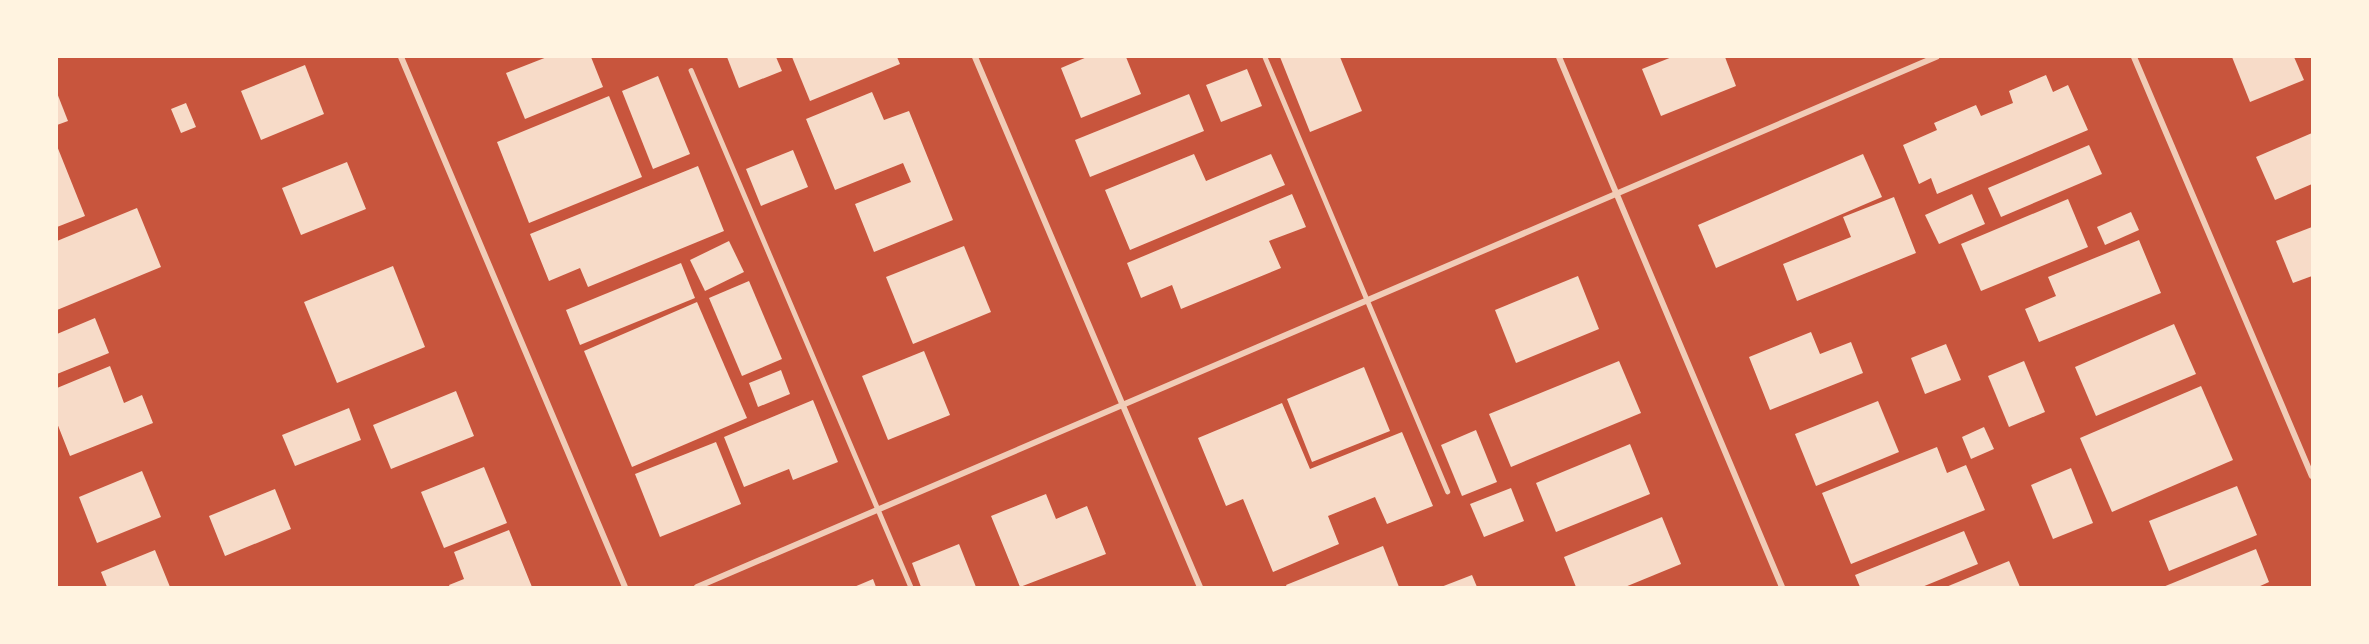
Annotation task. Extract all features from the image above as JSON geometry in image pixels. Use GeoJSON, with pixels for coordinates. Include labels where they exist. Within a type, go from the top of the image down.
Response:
{"type":"FeatureCollection","features":[{"type":"Feature","properties":{"kind":"street"},"geometry":{"type":"LineString","coordinates":[[401,57],[625,587]]}},
{"type":"Feature","properties":{"kind":"street"},"geometry":{"type":"LineString","coordinates":[[975,57],[1200,587]]}},
{"type":"Feature","properties":{"kind":"street"},"geometry":{"type":"LineString","coordinates":[[1559,57],[1782,587]]}},
{"type":"Feature","properties":{"kind":"street"},"geometry":{"type":"LineString","coordinates":[[697,587],[1936,57]]}},
{"type":"Feature","properties":{"kind":"street"},"geometry":{"type":"LineString","coordinates":[[2134,57],[2312,476]]}},
{"type":"Feature","properties":{"kind":"lane"},"geometry":{"type":"LineString","coordinates":[[1265,57],[1447,491]]}},
{"type":"Feature","properties":{"kind":"lane"},"geometry":{"type":"LineString","coordinates":[[691,70],[911,587]]}},
{"type":"Feature","properties":{"kind":"building"},"geometry":{"type":"Polygon","coordinates":[[[547,57],[591,57],[603,87],[525,119],[506,73],[547,57]]]}},
{"type":"Feature","properties":{"kind":"building"},"geometry":{"type":"Polygon","coordinates":[[[727,57],[776,57],[782,71],[739,88],[727,57]]]}},
{"type":"Feature","properties":{"kind":"building"},"geometry":{"type":"Polygon","coordinates":[[[792,57],[897,57],[900,64],[810,101],[792,57]]]}},
{"type":"Feature","properties":{"kind":"building"},"geometry":{"type":"Polygon","coordinates":[[[1087,57],[1126,57],[1141,94],[1081,118],[1061,68],[1087,57]]]}},
{"type":"Feature","properties":{"kind":"building"},"geometry":{"type":"Polygon","coordinates":[[[1280,57],[1340,57],[1362,111],[1310,132],[1280,57]]]}},
{"type":"Feature","properties":{"kind":"building"},"geometry":{"type":"Polygon","coordinates":[[[1672,57],[1725,57],[1736,86],[1661,116],[1642,69],[1672,57]]]}},
{"type":"Feature","properties":{"kind":"building"},"geometry":{"type":"Polygon","coordinates":[[[2232,57],[2294,57],[2304,80],[2250,102],[2232,57]]]}},
{"type":"Feature","properties":{"kind":"building"},"geometry":{"type":"Polygon","coordinates":[[[305,65],[324,114],[261,140],[241,91],[305,65]]]}},
{"type":"Feature","properties":{"kind":"building"},"geometry":{"type":"Polygon","coordinates":[[[1247,69],[1262,106],[1221,122],[1206,85],[1247,69]]]}},
{"type":"Feature","properties":{"kind":"building"},"geometry":{"type":"Polygon","coordinates":[[[2046,75],[2053,92],[2068,85],[2088,130],[1937,194],[1931,178],[1919,184],[1903,145],[1937,130],[1934,123],[1976,105],[1981,116],[2013,103],[2009,91],[2046,75]]]}},
{"type":"Feature","properties":{"kind":"building"},"geometry":{"type":"Polygon","coordinates":[[[658,76],[690,154],[653,169],[622,91],[658,76]]]}},
{"type":"Feature","properties":{"kind":"building"},"geometry":{"type":"Polygon","coordinates":[[[872,92],[884,120],[909,111],[953,220],[874,252],[855,204],[911,182],[903,163],[835,190],[806,119],[872,92]]]}},
{"type":"Feature","properties":{"kind":"building"},"geometry":{"type":"Polygon","coordinates":[[[57,93],[68,121],[57,125],[57,93]]]}},
{"type":"Feature","properties":{"kind":"building"},"geometry":{"type":"Polygon","coordinates":[[[1189,94],[1204,131],[1090,177],[1075,140],[1189,94]]]}},
{"type":"Feature","properties":{"kind":"building"},"geometry":{"type":"Polygon","coordinates":[[[609,96],[642,177],[529,223],[497,142],[609,96]]]}},
{"type":"Feature","properties":{"kind":"building"},"geometry":{"type":"Polygon","coordinates":[[[186,103],[196,127],[181,133],[171,109],[186,103]]]}},
{"type":"Feature","properties":{"kind":"building"},"geometry":{"type":"Polygon","coordinates":[[[2312,133],[2312,184],[2275,200],[2256,157],[2312,133]]]}},
{"type":"Feature","properties":{"kind":"building"},"geometry":{"type":"Polygon","coordinates":[[[2089,145],[2102,174],[2001,217],[1988,188],[2089,145]]]}},
{"type":"Feature","properties":{"kind":"building"},"geometry":{"type":"Polygon","coordinates":[[[57,146],[85,216],[57,227],[57,146]]]}},
{"type":"Feature","properties":{"kind":"building"},"geometry":{"type":"Polygon","coordinates":[[[793,150],[808,187],[761,206],[746,169],[793,150]]]}},
{"type":"Feature","properties":{"kind":"building"},"geometry":{"type":"Polygon","coordinates":[[[1194,154],[1206,181],[1271,154],[1285,185],[1130,250],[1105,190],[1194,154]]]}},
{"type":"Feature","properties":{"kind":"building"},"geometry":{"type":"Polygon","coordinates":[[[1863,154],[1882,197],[1716,268],[1698,225],[1863,154]]]}},
{"type":"Feature","properties":{"kind":"building"},"geometry":{"type":"Polygon","coordinates":[[[347,162],[366,209],[301,235],[282,188],[347,162]]]}},
{"type":"Feature","properties":{"kind":"building"},"geometry":{"type":"Polygon","coordinates":[[[698,166],[724,231],[588,287],[580,268],[549,281],[530,234],[698,166]]]}},
{"type":"Feature","properties":{"kind":"building"},"geometry":{"type":"Polygon","coordinates":[[[1292,194],[1306,227],[1269,241],[1281,268],[1181,309],[1172,285],[1141,298],[1127,263],[1292,194]]]}},
{"type":"Feature","properties":{"kind":"building"},"geometry":{"type":"Polygon","coordinates":[[[1972,194],[1985,224],[1939,244],[1925,215],[1972,194]]]}},
{"type":"Feature","properties":{"kind":"building"},"geometry":{"type":"Polygon","coordinates":[[[1894,197],[1916,253],[1797,301],[1783,264],[1851,237],[1843,217],[1894,197]]]}},
{"type":"Feature","properties":{"kind":"building"},"geometry":{"type":"Polygon","coordinates":[[[2068,199],[2088,247],[1981,291],[1961,244],[2068,199]]]}},
{"type":"Feature","properties":{"kind":"building"},"geometry":{"type":"Polygon","coordinates":[[[137,208],[161,267],[57,310],[57,241],[137,208]]]}},
{"type":"Feature","properties":{"kind":"building"},"geometry":{"type":"Polygon","coordinates":[[[2131,212],[2139,230],[2105,245],[2097,227],[2131,212]]]}},
{"type":"Feature","properties":{"kind":"building"},"geometry":{"type":"Polygon","coordinates":[[[2312,227],[2312,276],[2293,283],[2276,241],[2312,227]]]}},
{"type":"Feature","properties":{"kind":"building"},"geometry":{"type":"Polygon","coordinates":[[[2139,240],[2161,293],[2039,342],[2025,309],[2056,296],[2048,277],[2139,240]]]}},
{"type":"Feature","properties":{"kind":"building"},"geometry":{"type":"Polygon","coordinates":[[[729,241],[744,272],[705,291],[690,260],[729,241]]]}},
{"type":"Feature","properties":{"kind":"building"},"geometry":{"type":"Polygon","coordinates":[[[964,246],[991,312],[913,344],[886,277],[964,246]]]}},
{"type":"Feature","properties":{"kind":"building"},"geometry":{"type":"Polygon","coordinates":[[[681,263],[695,298],[580,345],[566,310],[681,263]]]}},
{"type":"Feature","properties":{"kind":"building"},"geometry":{"type":"Polygon","coordinates":[[[393,266],[425,347],[337,383],[304,302],[393,266]]]}},
{"type":"Feature","properties":{"kind":"building"},"geometry":{"type":"Polygon","coordinates":[[[1578,276],[1599,329],[1516,363],[1495,310],[1578,276]]]}},
{"type":"Feature","properties":{"kind":"building"},"geometry":{"type":"Polygon","coordinates":[[[749,281],[782,359],[742,376],[709,298],[749,281]]]}},
{"type":"Feature","properties":{"kind":"building"},"geometry":{"type":"Polygon","coordinates":[[[697,302],[747,418],[632,467],[584,351],[697,302]]]}},
{"type":"Feature","properties":{"kind":"building"},"geometry":{"type":"Polygon","coordinates":[[[95,318],[109,353],[57,374],[57,334],[95,318]]]}},
{"type":"Feature","properties":{"kind":"building"},"geometry":{"type":"Polygon","coordinates":[[[2174,324],[2196,374],[2096,416],[2075,367],[2174,324]]]}},
{"type":"Feature","properties":{"kind":"building"},"geometry":{"type":"Polygon","coordinates":[[[1811,332],[1820,354],[1851,342],[1863,373],[1770,410],[1749,357],[1811,332]]]}},
{"type":"Feature","properties":{"kind":"building"},"geometry":{"type":"Polygon","coordinates":[[[1946,344],[1961,380],[1925,394],[1911,358],[1946,344]]]}},
{"type":"Feature","properties":{"kind":"building"},"geometry":{"type":"Polygon","coordinates":[[[924,351],[950,415],[888,440],[862,376],[924,351]]]}},
{"type":"Feature","properties":{"kind":"building"},"geometry":{"type":"Polygon","coordinates":[[[1619,361],[1641,413],[1511,467],[1489,414],[1619,361]]]}},
{"type":"Feature","properties":{"kind":"building"},"geometry":{"type":"Polygon","coordinates":[[[2024,361],[2045,412],[2009,427],[1988,376],[2024,361]]]}},
{"type":"Feature","properties":{"kind":"building"},"geometry":{"type":"Polygon","coordinates":[[[110,366],[124,403],[142,395],[153,423],[70,456],[57,423],[57,388],[110,366]]]}},
{"type":"Feature","properties":{"kind":"building"},"geometry":{"type":"Polygon","coordinates":[[[1364,367],[1390,431],[1312,462],[1287,399],[1364,367]]]}},
{"type":"Feature","properties":{"kind":"building"},"geometry":{"type":"Polygon","coordinates":[[[781,370],[790,394],[758,407],[749,383],[781,370]]]}},
{"type":"Feature","properties":{"kind":"building"},"geometry":{"type":"Polygon","coordinates":[[[2201,386],[2233,460],[2112,512],[2080,438],[2201,386]]]}},
{"type":"Feature","properties":{"kind":"building"},"geometry":{"type":"Polygon","coordinates":[[[456,391],[474,436],[391,469],[373,425],[456,391]]]}},
{"type":"Feature","properties":{"kind":"building"},"geometry":{"type":"Polygon","coordinates":[[[813,400],[838,462],[793,480],[789,469],[744,487],[724,437],[813,400]]]}},
{"type":"Feature","properties":{"kind":"building"},"geometry":{"type":"Polygon","coordinates":[[[1878,401],[1899,452],[1816,486],[1795,434],[1878,401]]]}},
{"type":"Feature","properties":{"kind":"building"},"geometry":{"type":"Polygon","coordinates":[[[1282,403],[1310,469],[1402,432],[1433,506],[1387,524],[1375,497],[1328,516],[1339,544],[1273,572],[1243,499],[1226,506],[1198,438],[1282,403]]]}},
{"type":"Feature","properties":{"kind":"building"},"geometry":{"type":"Polygon","coordinates":[[[349,408],[361,440],[295,466],[282,435],[349,408]]]}},
{"type":"Feature","properties":{"kind":"building"},"geometry":{"type":"Polygon","coordinates":[[[1984,427],[1994,449],[1971,459],[1962,437],[1984,427]]]}},
{"type":"Feature","properties":{"kind":"building"},"geometry":{"type":"Polygon","coordinates":[[[1476,430],[1497,482],[1462,496],[1441,445],[1476,430]]]}},
{"type":"Feature","properties":{"kind":"building"},"geometry":{"type":"Polygon","coordinates":[[[716,442],[741,504],[660,537],[635,474],[716,442]]]}},
{"type":"Feature","properties":{"kind":"building"},"geometry":{"type":"Polygon","coordinates":[[[1630,444],[1650,494],[1556,532],[1536,483],[1630,444]]]}},
{"type":"Feature","properties":{"kind":"building"},"geometry":{"type":"Polygon","coordinates":[[[1937,447],[1947,473],[1966,465],[1985,510],[1851,564],[1822,493],[1937,447]]]}},
{"type":"Feature","properties":{"kind":"building"},"geometry":{"type":"Polygon","coordinates":[[[484,467],[507,523],[444,548],[421,492],[484,467]]]}},
{"type":"Feature","properties":{"kind":"building"},"geometry":{"type":"Polygon","coordinates":[[[2071,468],[2093,523],[2053,539],[2031,485],[2071,468]]]}},
{"type":"Feature","properties":{"kind":"building"},"geometry":{"type":"Polygon","coordinates":[[[142,471],[161,517],[97,543],[79,497],[142,471]]]}},
{"type":"Feature","properties":{"kind":"building"},"geometry":{"type":"Polygon","coordinates":[[[2237,486],[2257,535],[2169,571],[2149,521],[2237,486]]]}},
{"type":"Feature","properties":{"kind":"building"},"geometry":{"type":"Polygon","coordinates":[[[1511,488],[1524,521],[1484,537],[1470,504],[1511,488]]]}},
{"type":"Feature","properties":{"kind":"building"},"geometry":{"type":"Polygon","coordinates":[[[275,489],[291,529],[225,556],[209,516],[275,489]]]}},
{"type":"Feature","properties":{"kind":"building"},"geometry":{"type":"Polygon","coordinates":[[[1046,494],[1056,519],[1087,506],[1106,554],[1020,587],[991,516],[1046,494]]]}},
{"type":"Feature","properties":{"kind":"building"},"geometry":{"type":"Polygon","coordinates":[[[1662,517],[1681,564],[1625,587],[1576,587],[1564,557],[1662,517]]]}},
{"type":"Feature","properties":{"kind":"building"},"geometry":{"type":"Polygon","coordinates":[[[509,530],[532,587],[450,587],[449,585],[464,579],[454,552],[509,530]]]}},
{"type":"Feature","properties":{"kind":"building"},"geometry":{"type":"Polygon","coordinates":[[[1964,531],[1978,564],[1922,587],[1860,587],[1855,575],[1964,531]]]}},
{"type":"Feature","properties":{"kind":"building"},"geometry":{"type":"Polygon","coordinates":[[[959,544],[976,587],[921,587],[912,563],[959,544]]]}},
{"type":"Feature","properties":{"kind":"building"},"geometry":{"type":"Polygon","coordinates":[[[1383,546],[1399,587],[1287,587],[1286,585],[1383,546]]]}},
{"type":"Feature","properties":{"kind":"building"},"geometry":{"type":"Polygon","coordinates":[[[2256,549],[2269,582],[2258,587],[2163,587],[2256,549]]]}},
{"type":"Feature","properties":{"kind":"building"},"geometry":{"type":"Polygon","coordinates":[[[155,550],[170,587],[107,587],[101,572],[155,550]]]}},
{"type":"Feature","properties":{"kind":"building"},"geometry":{"type":"Polygon","coordinates":[[[2009,561],[2020,587],[1946,587],[2009,561]]]}},
{"type":"Feature","properties":{"kind":"building"},"geometry":{"type":"Polygon","coordinates":[[[1472,575],[1477,587],[1441,587],[1472,575]]]}},
{"type":"Feature","properties":{"kind":"building"},"geometry":{"type":"Polygon","coordinates":[[[873,579],[876,587],[854,587],[873,579]]]}}]}
